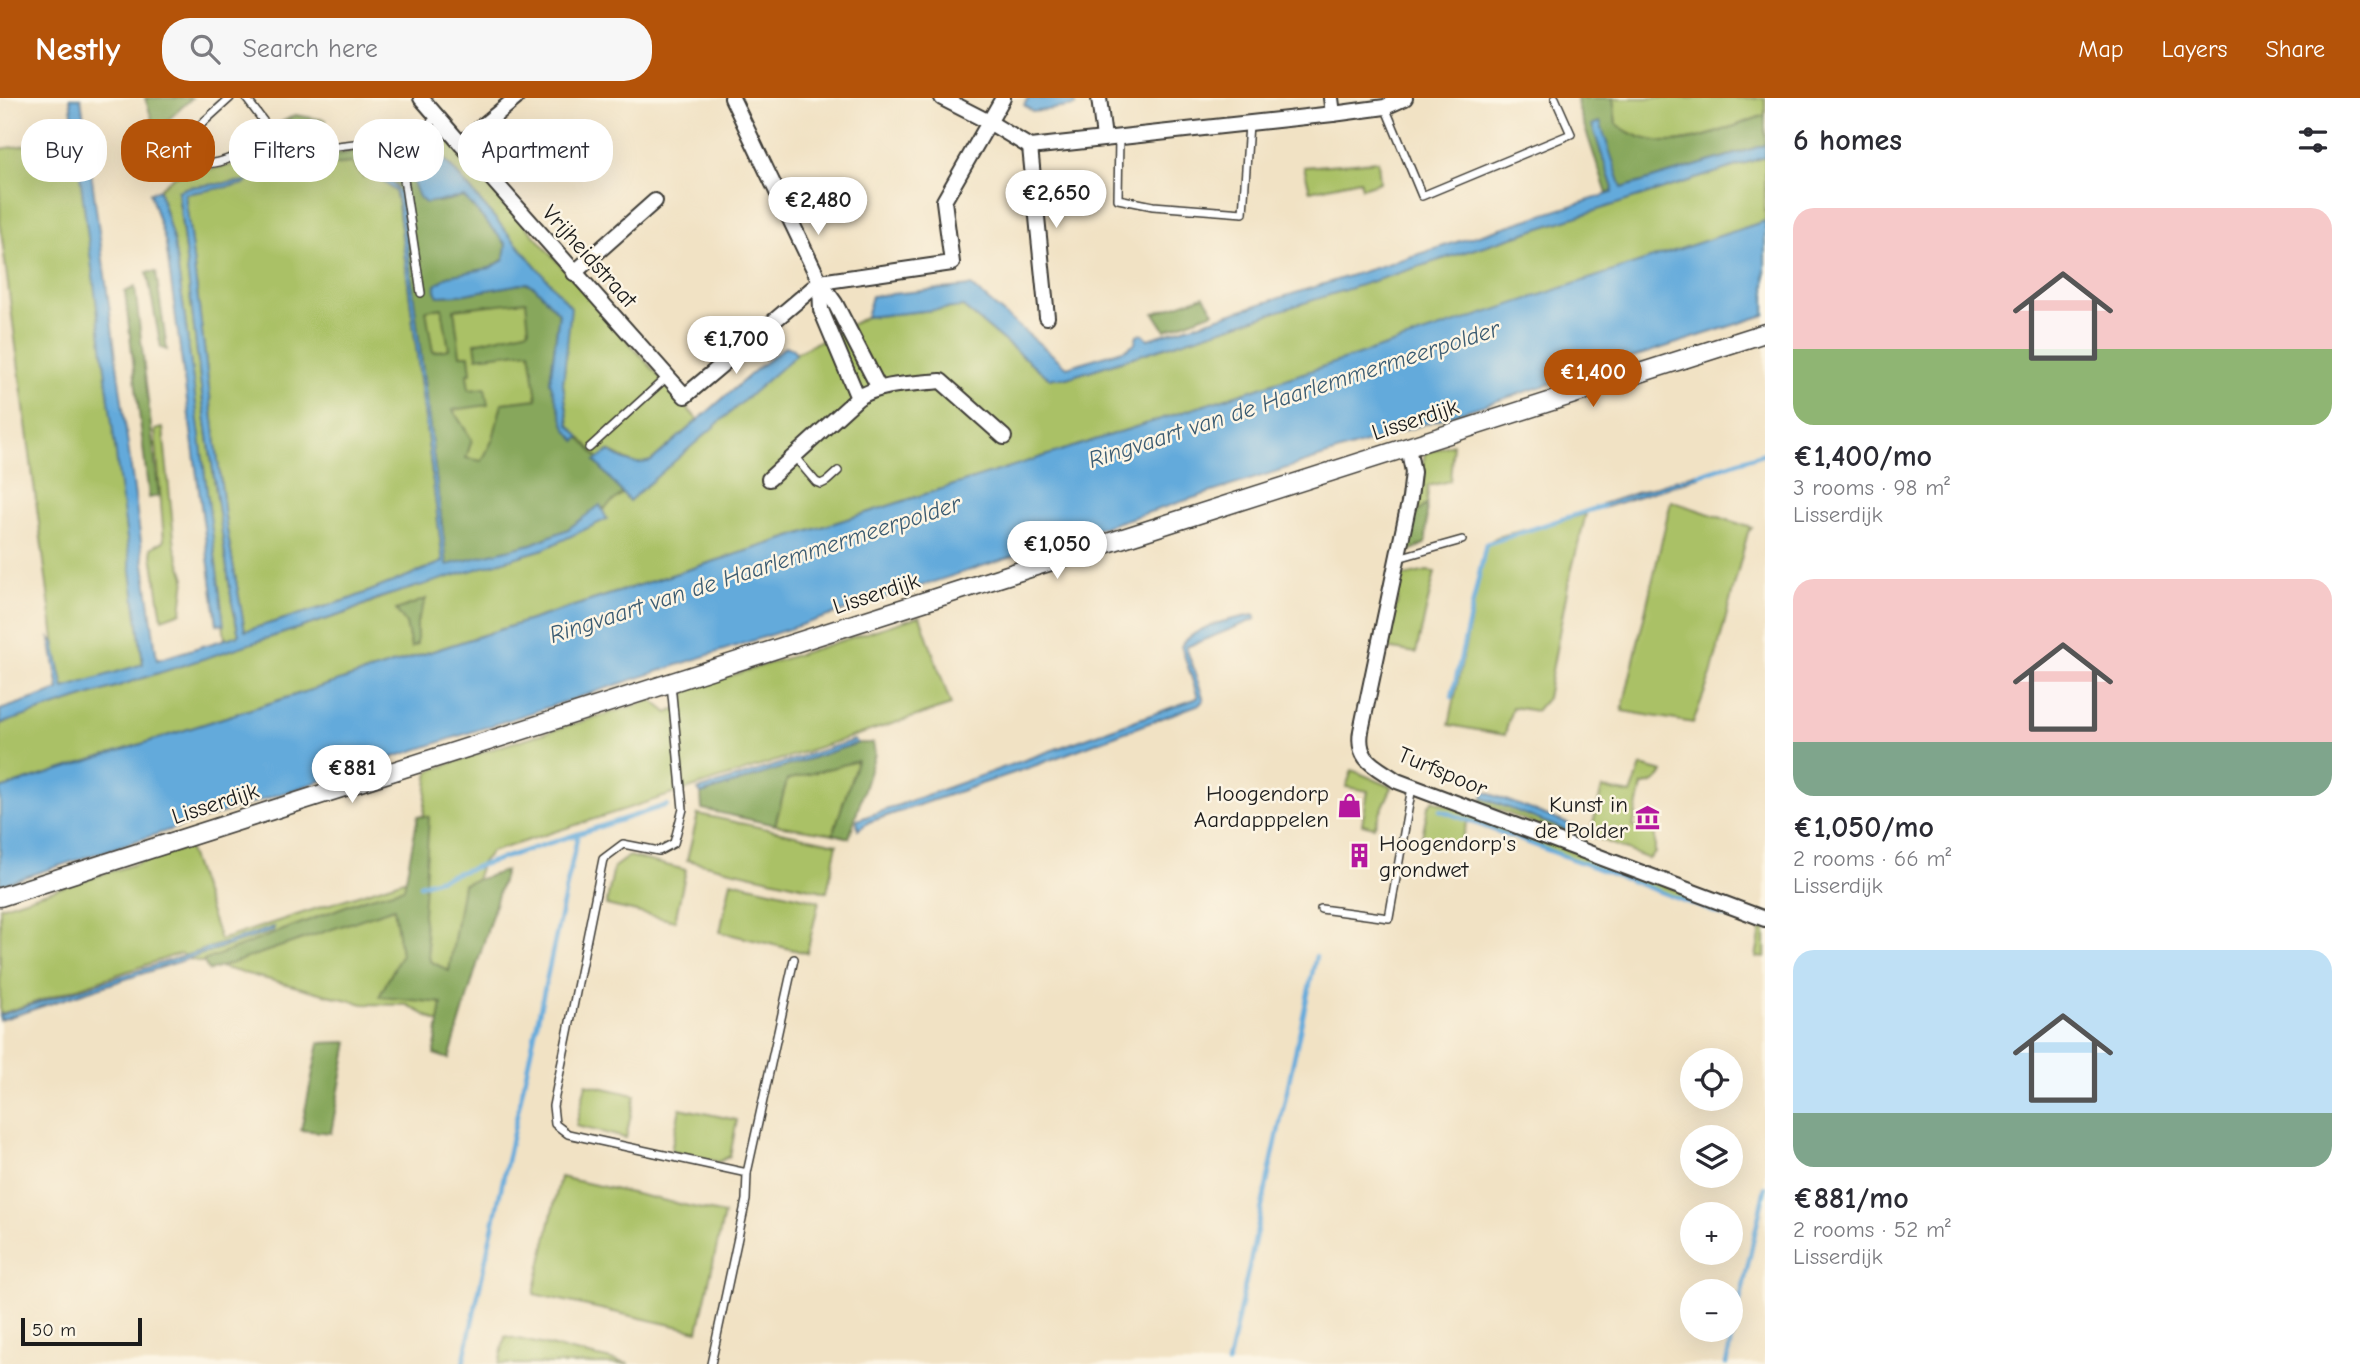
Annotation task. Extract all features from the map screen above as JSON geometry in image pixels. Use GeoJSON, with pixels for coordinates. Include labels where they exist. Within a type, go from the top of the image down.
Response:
{"type":"FeatureCollection","features":[{"type":"Feature","properties":{"kind":"street","name":"Vrijheidstraat"},"geometry":{"type":"LineString","coordinates":[[421,98],[458,141]]}},
{"type":"Feature","properties":{"kind":"street"},"geometry":{"type":"LineString","coordinates":[[491,119],[516,98]]}},
{"type":"Feature","properties":{"kind":"street"},"geometry":{"type":"LineString","coordinates":[[732,98],[820,282],[835,303],[879,388]]}},
{"type":"Feature","properties":{"kind":"street"},"geometry":{"type":"LineString","coordinates":[[942,98],[1030,147],[1333,114],[1385,107],[1405,98]]}},
{"type":"Feature","properties":{"kind":"street"},"geometry":{"type":"LineString","coordinates":[[820,282],[952,263],[944,201],[1003,98]]}},
{"type":"Feature","properties":{"kind":"street"},"geometry":{"type":"LineString","coordinates":[[1099,98],[1111,138]]}},
{"type":"Feature","properties":{"kind":"street"},"geometry":{"type":"LineString","coordinates":[[1331,98],[1333,114]]}},
{"type":"Feature","properties":{"kind":"street"},"geometry":{"type":"LineString","coordinates":[[1030,147],[1047,317]]}},
{"type":"Feature","properties":{"kind":"street","name":"Vrijheidstraat"},"geometry":{"type":"LineString","coordinates":[[494,182],[685,396],[820,282]]}},
{"type":"Feature","properties":{"kind":"street"},"geometry":{"type":"LineString","coordinates":[[574,273],[655,201]]}},
{"type":"Feature","properties":{"kind":"street"},"geometry":{"type":"LineString","coordinates":[[820,282],[821,310],[858,398]]}},
{"type":"Feature","properties":{"kind":"street","name":"Lisserdijk"},"geometry":{"type":"LineString","coordinates":[[0,897],[1765,333]]}},
{"type":"Feature","properties":{"kind":"street"},"geometry":{"type":"LineString","coordinates":[[769,479],[858,398],[879,388],[941,382],[1004,437]]}},
{"type":"Feature","properties":{"kind":"street","name":"Turfspoor"},"geometry":{"type":"LineString","coordinates":[[1408,447],[1412,480],[1359,743],[1365,759],[1397,781],[1765,919]]}},
{"type":"Feature","properties":{"kind":"lane"},"geometry":{"type":"LineString","coordinates":[[229,159],[200,164],[190,162],[182,146],[187,137],[230,98]]}},
{"type":"Feature","properties":{"kind":"lane"},"geometry":{"type":"LineString","coordinates":[[246,98],[262,119]]}},
{"type":"Feature","properties":{"kind":"lane"},"geometry":{"type":"LineString","coordinates":[[1385,107],[1422,196],[1571,134],[1556,98]]}},
{"type":"Feature","properties":{"kind":"lane"},"geometry":{"type":"LineString","coordinates":[[1111,138],[1118,199],[1153,206],[1244,213],[1249,124]]}},
{"type":"Feature","properties":{"kind":"lane"},"geometry":{"type":"LineString","coordinates":[[404,182],[421,293]]}},
{"type":"Feature","properties":{"kind":"lane"},"geometry":{"type":"LineString","coordinates":[[589,448],[667,377]]}},
{"type":"Feature","properties":{"kind":"lane"},"geometry":{"type":"LineString","coordinates":[[794,456],[816,482],[821,484],[838,471]]}},
{"type":"Feature","properties":{"kind":"lane"},"geometry":{"type":"LineString","coordinates":[[1397,558],[1462,540]]}},
{"type":"Feature","properties":{"kind":"lane"},"geometry":{"type":"LineString","coordinates":[[670,683],[683,810],[674,843],[659,851],[623,844],[603,859],[553,1106],[555,1124],[568,1134],[747,1173]]}},
{"type":"Feature","properties":{"kind":"lane"},"geometry":{"type":"LineString","coordinates":[[1321,909],[1389,918],[1412,786]]}},
{"type":"Feature","properties":{"kind":"lane"},"geometry":{"type":"LineString","coordinates":[[711,1364],[746,1200],[747,1173],[794,960]]}},
{"type":"Feature","properties":{"kind":"green space"},"geometry":{"type":"Polygon","coordinates":[[[145,98],[192,98],[169,119],[152,119],[145,98]]]}},
{"type":"Feature","properties":{"kind":"green space"},"geometry":{"type":"Polygon","coordinates":[[[1577,98],[1613,98],[1616,124],[1634,135],[1652,141],[1690,140],[1765,115],[1765,145],[1622,188],[1599,122],[1593,125],[1613,188],[1612,192],[1607,194],[1577,98]]]}},
{"type":"Feature","properties":{"kind":"green space"},"geometry":{"type":"Polygon","coordinates":[[[1613,98],[1765,98],[1765,115],[1690,140],[1652,141],[1634,135],[1616,124],[1613,98]]]}},
{"type":"Feature","properties":{"kind":"green space"},"geometry":{"type":"Polygon","coordinates":[[[295,115],[320,119],[287,119],[295,115]]]}},
{"type":"Feature","properties":{"kind":"green space"},"geometry":{"type":"Polygon","coordinates":[[[444,134],[458,150],[458,175],[444,158],[444,134]]]}},
{"type":"Feature","properties":{"kind":"green space"},"geometry":{"type":"Polygon","coordinates":[[[21,146],[21,182],[84,182],[143,664],[61,693],[0,223],[0,149],[21,146]]]}},
{"type":"Feature","properties":{"kind":"green space"},"geometry":{"type":"Polygon","coordinates":[[[353,150],[353,182],[384,182],[395,191],[443,562],[350,599],[245,631],[226,524],[185,194],[242,182],[339,182],[339,152],[353,150]]]}},
{"type":"Feature","properties":{"kind":"green space"},"geometry":{"type":"Polygon","coordinates":[[[353,153],[353,164],[339,164],[339,154],[353,153]]]}},
{"type":"Feature","properties":{"kind":"green space"},"geometry":{"type":"Polygon","coordinates":[[[1765,157],[1765,223],[1258,388],[0,789],[0,724],[346,613],[419,585],[544,549],[447,566],[413,294],[527,283],[569,425],[563,384],[570,307],[464,182],[487,182],[698,420],[651,461],[637,465],[609,451],[596,461],[629,500],[796,353],[866,317],[963,307],[1049,378],[1067,378],[1765,157]]]}},
{"type":"Feature","properties":{"kind":"green space"},"geometry":{"type":"Polygon","coordinates":[[[1378,161],[1380,182],[1362,188],[1360,180],[1310,191],[1304,167],[1378,161]]]}},
{"type":"Feature","properties":{"kind":"green space"},"geometry":{"type":"Polygon","coordinates":[[[229,166],[229,182],[237,182],[188,187],[178,192],[201,388],[239,636],[225,639],[184,310],[174,243],[159,189],[168,182],[215,182],[215,168],[229,166]]]}},
{"type":"Feature","properties":{"kind":"green space"},"geometry":{"type":"Polygon","coordinates":[[[396,182],[429,182],[438,202],[464,197],[506,244],[504,259],[490,268],[448,276],[438,296],[527,283],[535,287],[559,313],[550,382],[576,441],[580,437],[599,459],[596,462],[623,493],[604,509],[600,506],[568,529],[531,544],[447,566],[401,195],[396,182]],[[526,301],[454,309],[460,355],[469,355],[469,390],[485,388],[488,405],[453,410],[472,440],[466,458],[482,461],[493,439],[502,403],[537,399],[530,351],[477,357],[475,343],[529,330],[526,301]],[[442,308],[426,310],[433,352],[449,349],[442,308]]]}},
{"type":"Feature","properties":{"kind":"green space"},"geometry":{"type":"Polygon","coordinates":[[[147,272],[156,272],[167,350],[161,348],[147,272]]]}},
{"type":"Feature","properties":{"kind":"green space"},"geometry":{"type":"Polygon","coordinates":[[[135,287],[159,496],[149,498],[125,292],[135,287]]]}},
{"type":"Feature","properties":{"kind":"green space"},"geometry":{"type":"Polygon","coordinates":[[[1204,296],[1214,312],[1165,330],[1154,313],[1204,296]]]}},
{"type":"Feature","properties":{"kind":"green space"},"geometry":{"type":"Polygon","coordinates":[[[163,428],[175,547],[185,578],[181,612],[162,619],[151,548],[164,541],[155,430],[163,428]]]}},
{"type":"Feature","properties":{"kind":"green space"},"geometry":{"type":"Polygon","coordinates":[[[1453,444],[1450,481],[1428,486],[1427,504],[1413,516],[1425,453],[1453,444]]]}},
{"type":"Feature","properties":{"kind":"green space"},"geometry":{"type":"Polygon","coordinates":[[[1671,501],[1752,528],[1748,532],[1711,675],[1693,723],[1622,711],[1671,501]]]}},
{"type":"Feature","properties":{"kind":"green space"},"geometry":{"type":"Polygon","coordinates":[[[1427,504],[1426,543],[1406,553],[1413,516],[1427,504]]]}},
{"type":"Feature","properties":{"kind":"green space"},"geometry":{"type":"Polygon","coordinates":[[[1586,514],[1569,580],[1547,698],[1536,711],[1512,707],[1505,735],[1449,725],[1486,544],[1497,537],[1586,514]]]}},
{"type":"Feature","properties":{"kind":"green space"},"geometry":{"type":"Polygon","coordinates":[[[1435,572],[1416,653],[1387,648],[1398,598],[1394,596],[1399,577],[1435,572]]]}},
{"type":"Feature","properties":{"kind":"green space"},"geometry":{"type":"Polygon","coordinates":[[[426,599],[417,622],[417,644],[411,648],[406,624],[396,610],[426,599]]]}},
{"type":"Feature","properties":{"kind":"green space"},"geometry":{"type":"Polygon","coordinates":[[[920,616],[951,705],[491,852],[482,862],[476,880],[462,971],[449,1028],[407,1005],[363,1004],[189,959],[181,953],[0,1014],[0,907],[188,847],[220,940],[416,876],[429,771],[652,700],[668,713],[679,707],[688,689],[920,616]]]}},
{"type":"Feature","properties":{"kind":"green space"},"geometry":{"type":"Polygon","coordinates":[[[858,743],[873,743],[875,754],[849,838],[833,834],[857,761],[787,780],[775,825],[702,809],[701,794],[858,743]]]}},
{"type":"Feature","properties":{"kind":"green space"},"geometry":{"type":"Polygon","coordinates":[[[858,760],[833,834],[775,825],[787,780],[858,760]]]}},
{"type":"Feature","properties":{"kind":"green space"},"geometry":{"type":"Polygon","coordinates":[[[1641,766],[1663,772],[1654,782],[1642,785],[1633,827],[1655,832],[1655,853],[1649,859],[1590,835],[1602,788],[1631,794],[1641,766]]]}},
{"type":"Feature","properties":{"kind":"green space"},"geometry":{"type":"Polygon","coordinates":[[[1352,770],[1392,787],[1374,827],[1362,824],[1368,791],[1346,787],[1352,770]]]}},
{"type":"Feature","properties":{"kind":"green space"},"geometry":{"type":"Polygon","coordinates":[[[1482,798],[1577,833],[1572,838],[1481,803],[1482,798]]]}},
{"type":"Feature","properties":{"kind":"green space"},"geometry":{"type":"Polygon","coordinates":[[[1433,800],[1765,923],[1765,958],[1756,957],[1761,930],[1468,820],[1460,844],[1422,837],[1428,807],[1433,800]]]}},
{"type":"Feature","properties":{"kind":"green space"},"geometry":{"type":"Polygon","coordinates":[[[698,814],[837,844],[827,892],[687,860],[698,814]]]}},
{"type":"Feature","properties":{"kind":"green space"},"geometry":{"type":"Polygon","coordinates":[[[418,816],[429,817],[423,915],[430,961],[449,971],[463,884],[505,871],[449,1059],[434,1054],[442,1003],[379,997],[401,955],[394,908],[209,971],[203,961],[364,899],[404,888],[418,816]]]}},
{"type":"Feature","properties":{"kind":"green space"},"geometry":{"type":"Polygon","coordinates":[[[629,856],[686,870],[675,921],[606,905],[614,867],[629,856]]]}},
{"type":"Feature","properties":{"kind":"green space"},"geometry":{"type":"Polygon","coordinates":[[[731,881],[819,901],[807,953],[720,932],[731,881]]]}},
{"type":"Feature","properties":{"kind":"green space"},"geometry":{"type":"Polygon","coordinates":[[[348,1042],[331,1133],[301,1130],[319,1043],[348,1042]]]}},
{"type":"Feature","properties":{"kind":"green space"},"geometry":{"type":"Polygon","coordinates":[[[586,1084],[635,1095],[626,1138],[576,1126],[586,1084]]]}},
{"type":"Feature","properties":{"kind":"green space"},"geometry":{"type":"Polygon","coordinates":[[[680,1108],[737,1120],[730,1156],[719,1162],[671,1151],[680,1108]]]}},
{"type":"Feature","properties":{"kind":"green space"},"geometry":{"type":"Polygon","coordinates":[[[560,1177],[724,1214],[698,1331],[534,1294],[560,1177]]]}},
{"type":"Feature","properties":{"kind":"green space"},"geometry":{"type":"Polygon","coordinates":[[[505,1336],[629,1364],[499,1364],[505,1336]]]}},
{"type":"Feature","properties":{"kind":"water"},"geometry":{"type":"Polygon","coordinates":[[[70,98],[81,98],[84,119],[73,119],[70,98]]]}},
{"type":"Feature","properties":{"kind":"water"},"geometry":{"type":"Polygon","coordinates":[[[1028,98],[1074,98],[1075,106],[1033,112],[1024,105],[1028,98]]]}},
{"type":"Feature","properties":{"kind":"water"},"geometry":{"type":"Polygon","coordinates":[[[1600,122],[1622,188],[1765,145],[1765,157],[1067,378],[1049,378],[963,307],[866,317],[872,296],[971,286],[1067,367],[1126,349],[1135,343],[1137,335],[1143,334],[1148,339],[1612,193],[1613,188],[1592,125],[1600,122]]]}},
{"type":"Feature","properties":{"kind":"water"},"geometry":{"type":"Polygon","coordinates":[[[444,159],[458,175],[458,182],[464,182],[571,307],[563,384],[569,425],[580,437],[576,441],[566,429],[550,382],[559,313],[535,287],[527,283],[438,296],[436,285],[448,276],[490,268],[504,260],[506,244],[464,197],[425,203],[413,183],[444,182],[444,159]]]}},
{"type":"Feature","properties":{"kind":"water"},"geometry":{"type":"Polygon","coordinates":[[[81,182],[92,182],[157,660],[239,635],[201,388],[178,191],[188,187],[247,182],[185,194],[226,524],[245,631],[350,599],[443,562],[398,204],[395,191],[384,182],[392,182],[401,195],[447,565],[531,544],[568,529],[600,505],[607,519],[544,549],[379,598],[346,613],[0,724],[0,710],[59,690],[50,638],[54,642],[64,688],[143,664],[81,182]]]}},
{"type":"Feature","properties":{"kind":"water"},"geometry":{"type":"Polygon","coordinates":[[[159,189],[174,243],[184,310],[224,625],[217,624],[166,244],[150,193],[159,189]]]}},
{"type":"Feature","properties":{"kind":"water","name":"Ringvaart van de Haarlemmermeerpolder"},"geometry":{"type":"Polygon","coordinates":[[[1765,221],[1765,315],[0,885],[0,789],[1258,388],[1765,221]]]}},
{"type":"Feature","properties":{"kind":"water"},"geometry":{"type":"Polygon","coordinates":[[[786,346],[793,349],[796,355],[629,501],[595,461],[609,451],[629,462],[651,461],[786,346]]]}},
{"type":"Feature","properties":{"kind":"water"},"geometry":{"type":"Polygon","coordinates":[[[1697,473],[1699,477],[1603,508],[1602,504],[1697,473]]]}},
{"type":"Feature","properties":{"kind":"water"},"geometry":{"type":"Polygon","coordinates":[[[1254,615],[1256,619],[1186,647],[1204,700],[1200,704],[1034,766],[869,822],[858,830],[857,820],[1195,699],[1198,697],[1181,646],[1204,628],[1254,615]]]}},
{"type":"Feature","properties":{"kind":"water"},"geometry":{"type":"Polygon","coordinates":[[[854,740],[858,743],[701,794],[698,790],[854,740]]]}},
{"type":"Feature","properties":{"kind":"water"},"geometry":{"type":"Polygon","coordinates":[[[1485,792],[1579,828],[1577,833],[1482,798],[1485,792]]]}},
{"type":"Feature","properties":{"kind":"water"},"geometry":{"type":"Polygon","coordinates":[[[274,927],[273,931],[0,1020],[0,1015],[274,927]]]}},
{"type":"Feature","properties":{"kind":"waterway"},"geometry":{"type":"LineString","coordinates":[[1698,475],[1765,453]]}},
{"type":"Feature","properties":{"kind":"waterway"},"geometry":{"type":"LineString","coordinates":[[1452,697],[1486,544],[1603,506]]}},
{"type":"Feature","properties":{"kind":"waterway"},"geometry":{"type":"LineString","coordinates":[[420,885],[667,805]]}},
{"type":"Feature","properties":{"kind":"waterway"},"geometry":{"type":"LineString","coordinates":[[1440,810],[1730,918]]}},
{"type":"Feature","properties":{"kind":"waterway"},"geometry":{"type":"LineString","coordinates":[[463,1364],[578,834]]}},
{"type":"Feature","properties":{"kind":"waterway"},"geometry":{"type":"LineString","coordinates":[[1228,1364],[1316,956]]}},
{"type":"Feature","properties":{"kind":"waterway"},"geometry":{"type":"LineString","coordinates":[[1726,1364],[1765,1188]]}},
{"type":"Feature","properties":{"kind":"place","name":"Hoogendorp Aardapppelen"},"geometry":{"type":"Point","coordinates":[1349,806]}},
{"type":"Feature","properties":{"kind":"place","name":"Kunst in de Polder"},"geometry":{"type":"Point","coordinates":[1648,817]}},
{"type":"Feature","properties":{"kind":"place","name":"Hoogendorp's grondwet"},"geometry":{"type":"Point","coordinates":[1359,856]}}]}
